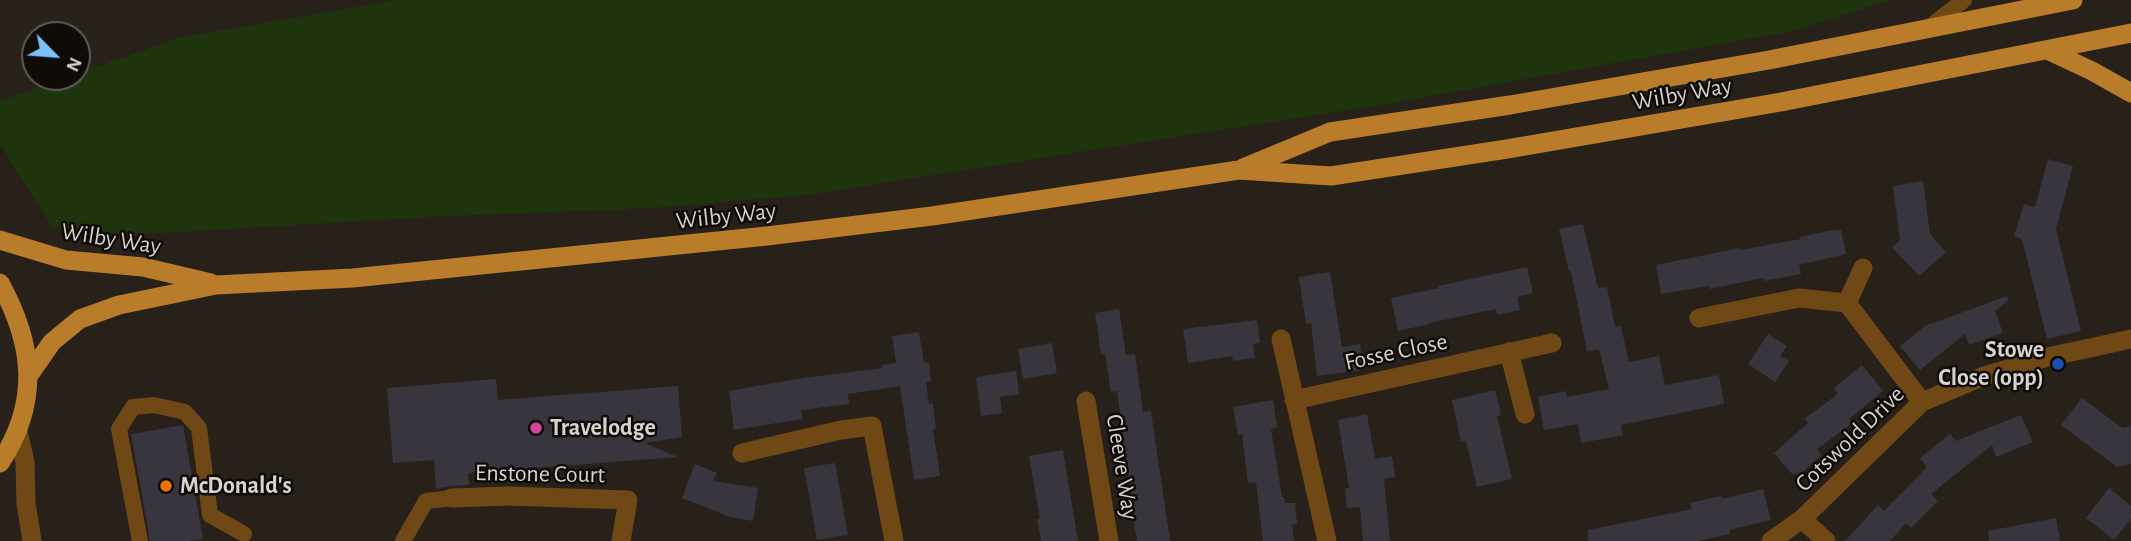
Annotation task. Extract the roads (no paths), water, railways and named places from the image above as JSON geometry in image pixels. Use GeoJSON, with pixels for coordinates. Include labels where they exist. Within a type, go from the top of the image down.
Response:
{"type":"FeatureCollection","features":[{"type":"Feature","properties":{"kind":"highway","name":"Wilby Way"},"geometry":{"type":"LineString","coordinates":[[1239,170],[1330,132],[1524,103],[1769,60],[2073,0]]}},
{"type":"Feature","properties":{"kind":"highway","name":"Wilby Way"},"geometry":{"type":"LineString","coordinates":[[29,375],[52,342],[80,319],[118,305],[216,285],[353,278],[767,236],[932,216],[1239,170],[1331,176],[1768,104],[2131,33]]}},
{"type":"Feature","properties":{"kind":"highway"},"geometry":{"type":"LineString","coordinates":[[2047,50],[2131,93]]}},
{"type":"Feature","properties":{"kind":"highway","name":"Wilby Way"},"geometry":{"type":"LineString","coordinates":[[0,240],[66,260],[143,267],[216,285]]}},
{"type":"Feature","properties":{"kind":"highway"},"geometry":{"type":"LineString","coordinates":[[0,283],[23,336],[29,375],[18,431],[0,463]]}},
{"type":"Feature","properties":{"kind":"street"},"geometry":{"type":"LineString","coordinates":[[1847,303],[1863,268]]}},
{"type":"Feature","properties":{"kind":"street"},"geometry":{"type":"LineString","coordinates":[[1699,318],[1799,298],[1847,303],[1922,402]]}},
{"type":"Feature","properties":{"kind":"street"},"geometry":{"type":"LineString","coordinates":[[1281,339],[1327,541]]}},
{"type":"Feature","properties":{"kind":"street","name":"Cotswold Drive"},"geometry":{"type":"LineString","coordinates":[[1771,541],[1802,519],[1922,402],[1984,376],[2048,357],[2131,339]]}},
{"type":"Feature","properties":{"kind":"street","name":"Fosse Close"},"geometry":{"type":"LineString","coordinates":[[1294,400],[1552,343]]}},
{"type":"Feature","properties":{"kind":"street"},"geometry":{"type":"LineString","coordinates":[[1508,352],[1525,414]]}},
{"type":"Feature","properties":{"kind":"street","name":"Cleeve Way"},"geometry":{"type":"LineString","coordinates":[[1086,401],[1109,541]]}},
{"type":"Feature","properties":{"kind":"street"},"geometry":{"type":"LineString","coordinates":[[742,453],[841,430],[872,426],[894,541]]}},
{"type":"Feature","properties":{"kind":"street"},"geometry":{"type":"LineString","coordinates":[[18,431],[25,462],[26,503],[32,541]]}},
{"type":"Feature","properties":{"kind":"street","name":"Enstone Court"},"geometry":{"type":"LineString","coordinates":[[452,498],[493,496],[628,500],[621,541]]}},
{"type":"Feature","properties":{"kind":"street"},"geometry":{"type":"LineString","coordinates":[[1802,519],[1826,541]]}},
{"type":"Feature","properties":{"kind":"lane"},"geometry":{"type":"LineString","coordinates":[[1925,30],[1964,0]]}},
{"type":"Feature","properties":{"kind":"lane"},"geometry":{"type":"LineString","coordinates":[[139,541],[119,429],[133,407],[154,405],[185,412],[198,428],[210,514],[244,534]]}},
{"type":"Feature","properties":{"kind":"lane"},"geometry":{"type":"LineString","coordinates":[[403,541],[426,501],[452,498]]}},
{"type":"Feature","properties":{"kind":"place","name":"Stowe Close (opp)"},"geometry":{"type":"Point","coordinates":[2058,364]}},
{"type":"Feature","properties":{"kind":"place","name":"Travelodge"},"geometry":{"type":"Point","coordinates":[536,428]}},
{"type":"Feature","properties":{"kind":"place","name":"McDonald's"},"geometry":{"type":"Point","coordinates":[166,486]}}]}
